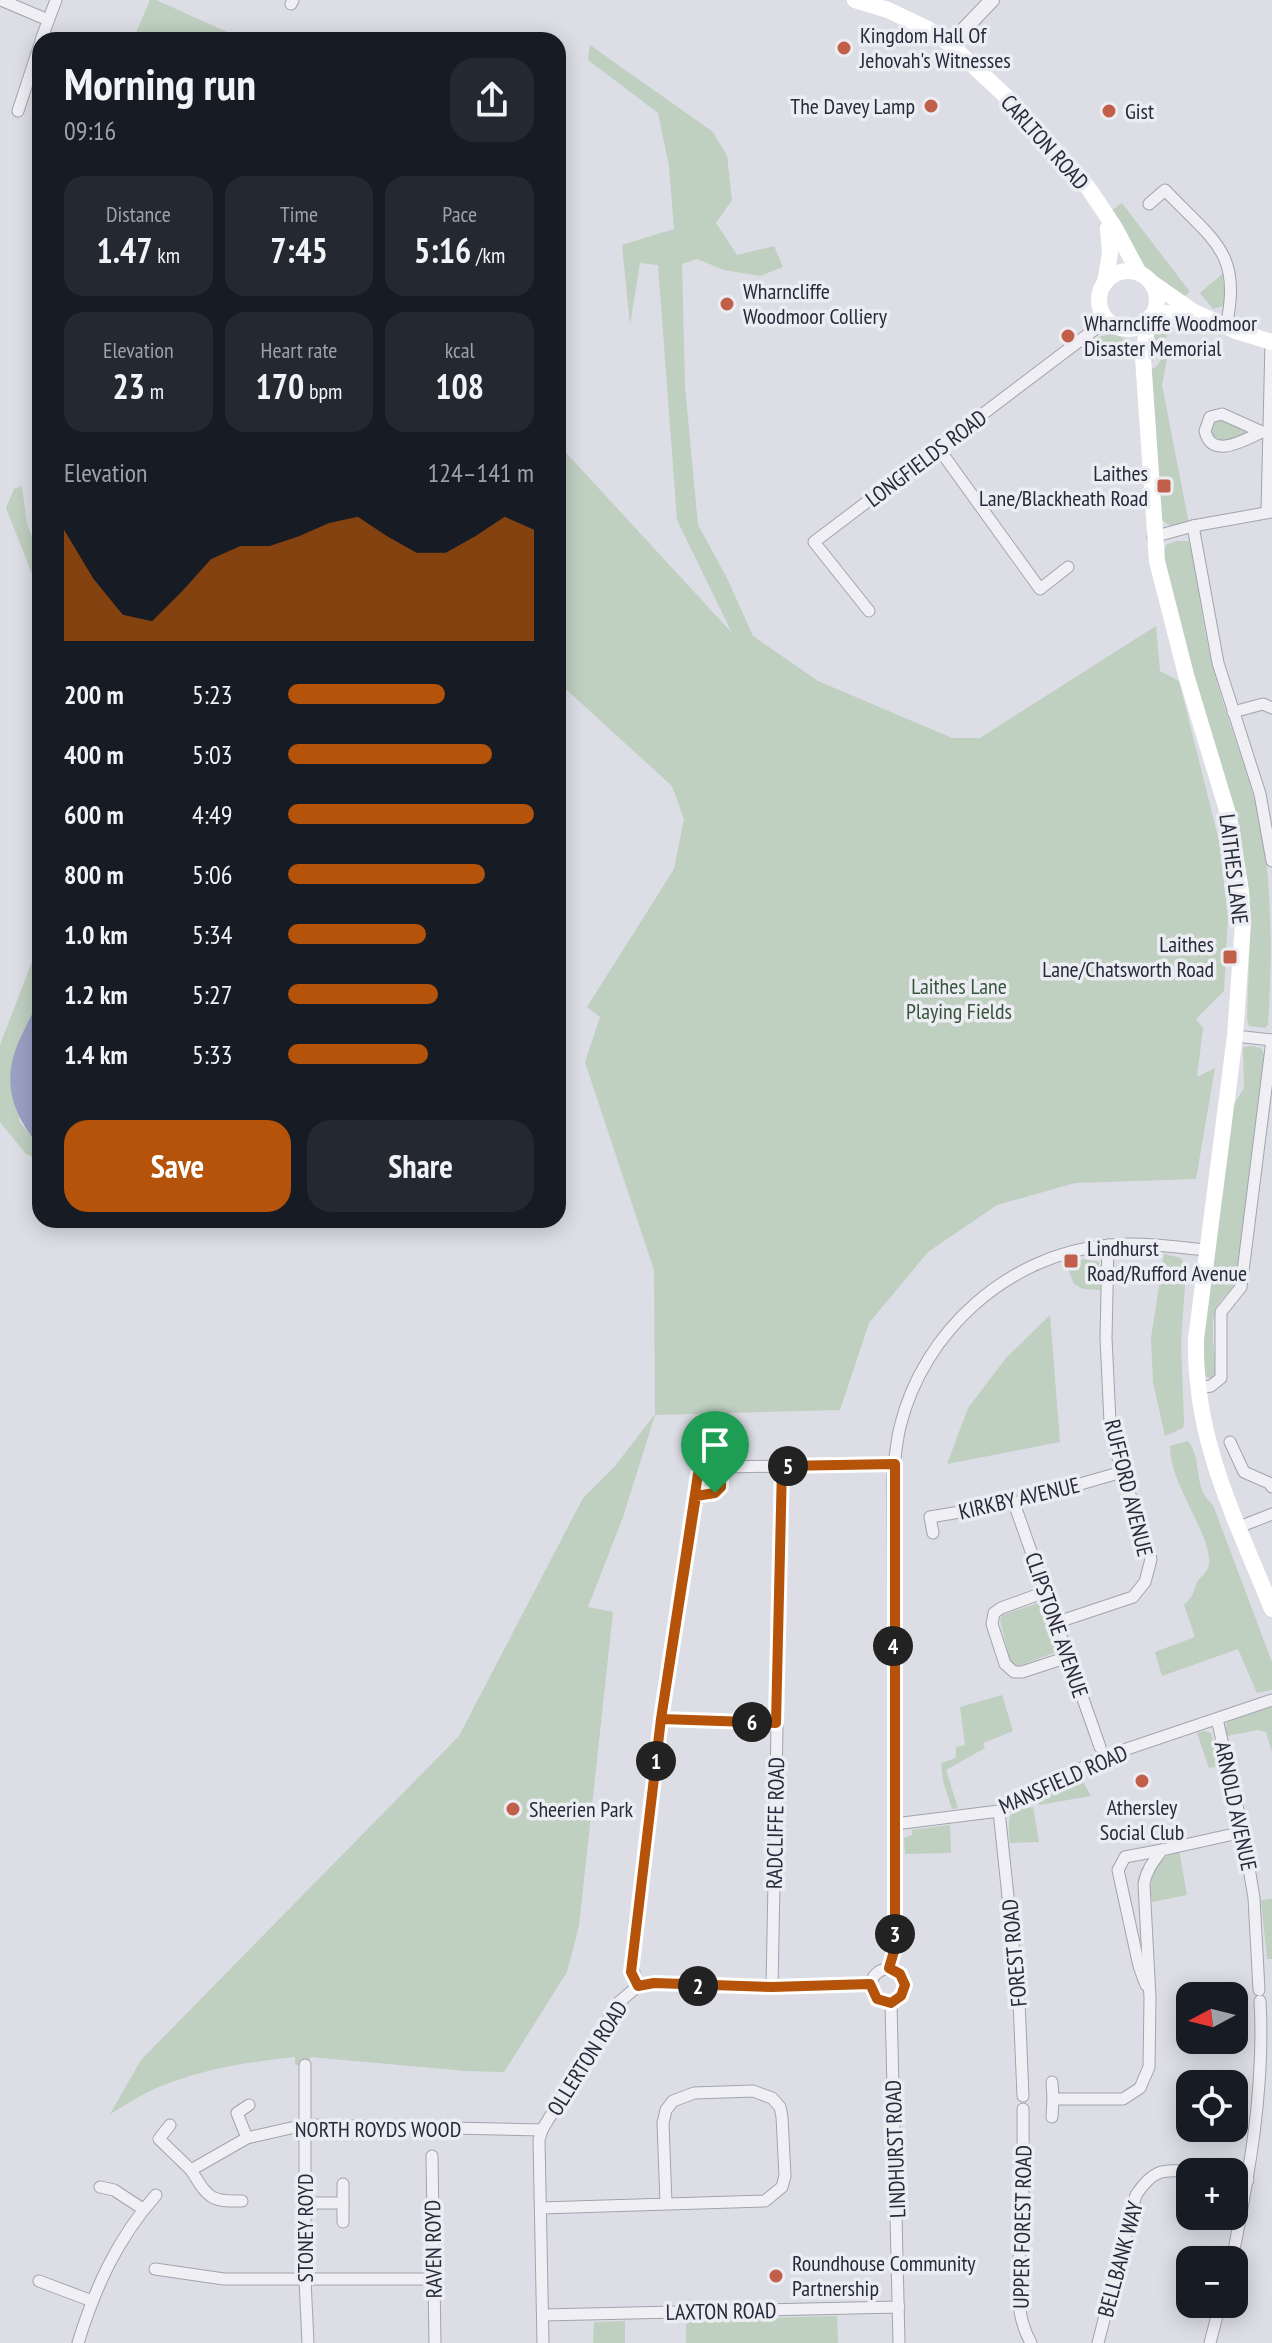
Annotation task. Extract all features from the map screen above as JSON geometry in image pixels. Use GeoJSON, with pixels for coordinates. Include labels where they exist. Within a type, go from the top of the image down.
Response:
{"type":"FeatureCollection","features":[{"type":"Feature","properties":{"kind":"main road","name":"CARLTON ROAD"},"geometry":{"type":"LineString","coordinates":[[855,0],[912,20],[950,44],[1014,104],[1069,164],[1115,228],[1144,277],[1194,312],[1271,342]]}},
{"type":"Feature","properties":{"kind":"main road"},"geometry":{"type":"LineString","coordinates":[[1105,283],[1111,245],[1107,219]]}},
{"type":"Feature","properties":{"kind":"main road"},"geometry":{"type":"LineString","coordinates":[[1124,329],[1139,326],[1150,318],[1157,298],[1144,277],[1131,271],[1116,273],[1105,283],[1099,306],[1107,320],[1124,329],[1143,358]]}},
{"type":"Feature","properties":{"kind":"main road","name":"CARLTON ROAD"},"geometry":{"type":"LineString","coordinates":[[1150,318],[1166,313],[1194,312]]}},
{"type":"Feature","properties":{"kind":"main road","name":"LAITHES LANE"},"geometry":{"type":"LineString","coordinates":[[1150,318],[1143,358],[1153,537],[1160,579],[1229,817],[1243,923],[1235,1036],[1196,1339],[1197,1388],[1206,1442],[1272,1609]]}},
{"type":"Feature","properties":{"kind":"street"},"geometry":{"type":"LineString","coordinates":[[1,0],[48,20]]}},
{"type":"Feature","properties":{"kind":"street"},"geometry":{"type":"LineString","coordinates":[[44,32],[56,0]]}},
{"type":"Feature","properties":{"kind":"street"},"geometry":{"type":"LineString","coordinates":[[950,44],[992,0]]}},
{"type":"Feature","properties":{"kind":"street"},"geometry":{"type":"LineString","coordinates":[[18,111],[32,75]]}},
{"type":"Feature","properties":{"kind":"street"},"geometry":{"type":"LineString","coordinates":[[1149,204],[1165,190],[1223,253],[1231,273],[1232,291],[1226,326]]}},
{"type":"Feature","properties":{"kind":"street","name":"LONGFIELDS ROAD"},"geometry":{"type":"LineString","coordinates":[[869,611],[814,542],[1107,320]]}},
{"type":"Feature","properties":{"kind":"street"},"geometry":{"type":"LineString","coordinates":[[1153,537],[1269,512],[1267,432],[1271,342]]}},
{"type":"Feature","properties":{"kind":"street"},"geometry":{"type":"LineString","coordinates":[[1222,414],[1267,432],[1235,444],[1216,446],[1207,438],[1205,431],[1210,417],[1222,414]]}},
{"type":"Feature","properties":{"kind":"street"},"geometry":{"type":"LineString","coordinates":[[939,449],[1040,589],[1068,567]]}},
{"type":"Feature","properties":{"kind":"street","name":"LAITHES LANE"},"geometry":{"type":"LineString","coordinates":[[1193,526],[1218,663],[1260,794],[1272,861]]}},
{"type":"Feature","properties":{"kind":"street"},"geometry":{"type":"LineString","coordinates":[[1233,712],[1263,704],[1272,708]]}},
{"type":"Feature","properties":{"kind":"street"},"geometry":{"type":"LineString","coordinates":[[1197,1388],[1211,1386],[1221,1378],[1221,1312],[1241,1287],[1272,1040],[1235,1036]]}},
{"type":"Feature","properties":{"kind":"street","name":"LINDHURST ROAD"},"geometry":{"type":"LineString","coordinates":[[899,2343],[891,2003],[901,1996],[905,1985],[900,1974],[889,1968],[895,1948],[895,1464],[900,1425],[917,1382],[938,1345],[971,1306],[1033,1266],[1061,1254],[1108,1245],[1207,1250]]}},
{"type":"Feature","properties":{"kind":"street","name":"RUFFORD AVENUE"},"geometry":{"type":"LineString","coordinates":[[1055,1623],[1133,1597],[1145,1582],[1151,1559],[1122,1472],[1110,1422],[1106,1290],[1108,1245]]}},
{"type":"Feature","properties":{"kind":"street"},"geometry":{"type":"LineString","coordinates":[[1230,1442],[1244,1472],[1272,1487]]}},
{"type":"Feature","properties":{"kind":"street"},"geometry":{"type":"LineString","coordinates":[[728,1467],[895,1464]]}},
{"type":"Feature","properties":{"kind":"street","name":"RADCLIFFE ROAD"},"geometry":{"type":"LineString","coordinates":[[772,1987],[782,1466]]}},
{"type":"Feature","properties":{"kind":"street","name":"KIRKBY AVENUE"},"geometry":{"type":"LineString","coordinates":[[933,1533],[930,1517],[1014,1503],[1122,1472]]}},
{"type":"Feature","properties":{"kind":"street","name":"OLLERTON ROAD"},"geometry":{"type":"LineString","coordinates":[[543,2343],[539,2140],[618,2003],[638,1986],[631,1972],[661,1719],[696,1496]]}},
{"type":"Feature","properties":{"kind":"street","name":"CLIPSTONE AVENUE"},"geometry":{"type":"LineString","coordinates":[[1014,1503],[1100,1747]]}},
{"type":"Feature","properties":{"kind":"street"},"geometry":{"type":"LineString","coordinates":[[1239,1527],[1272,1514]]}},
{"type":"Feature","properties":{"kind":"street"},"geometry":{"type":"LineString","coordinates":[[1045,1592],[994,1613],[992,1624],[1005,1664],[1014,1672],[1022,1672],[1068,1657]]}},
{"type":"Feature","properties":{"kind":"street","name":"MANSFIELD ROAD"},"geometry":{"type":"LineString","coordinates":[[895,1824],[999,1811],[1103,1757],[1272,1700]]}},
{"type":"Feature","properties":{"kind":"street"},"geometry":{"type":"LineString","coordinates":[[661,1719],[776,1723]]}},
{"type":"Feature","properties":{"kind":"street","name":"ARNOLD AVENUE"},"geometry":{"type":"LineString","coordinates":[[1217,1719],[1243,1832],[1254,1898],[1260,1996],[1267,2041],[1248,2180]]}},
{"type":"Feature","properties":{"kind":"street","name":"FOREST ROAD"},"geometry":{"type":"LineString","coordinates":[[999,1811],[1019,2001],[1023,2096]]}},
{"type":"Feature","properties":{"kind":"street"},"geometry":{"type":"LineString","coordinates":[[1150,1998],[1139,1966],[1118,1870],[1125,1857],[1243,1832]]}},
{"type":"Feature","properties":{"kind":"street"},"geometry":{"type":"LineString","coordinates":[[1053,2099],[1123,2099],[1140,2088],[1149,2067],[1150,1998],[1144,1884],[1145,1875],[1162,1850]]}},
{"type":"Feature","properties":{"kind":"street"},"geometry":{"type":"LineString","coordinates":[[870,1984],[877,1972],[889,1968]]}},
{"type":"Feature","properties":{"kind":"street"},"geometry":{"type":"LineString","coordinates":[[638,1986],[654,1983],[772,1987],[870,1984]]}},
{"type":"Feature","properties":{"kind":"street"},"geometry":{"type":"LineString","coordinates":[[870,1984],[877,1999],[891,2003]]}},
{"type":"Feature","properties":{"kind":"street","name":"STONEY ROYD"},"geometry":{"type":"LineString","coordinates":[[305,2065],[308,2343]]}},
{"type":"Feature","properties":{"kind":"street"},"geometry":{"type":"LineString","coordinates":[[1052,2082],[1052,2117]]}},
{"type":"Feature","properties":{"kind":"street"},"geometry":{"type":"LineString","coordinates":[[541,2208],[765,2201],[782,2187],[785,2176],[782,2117],[780,2107],[772,2098],[753,2091],[694,2093],[673,2101],[666,2110],[663,2123],[666,2203]]}},
{"type":"Feature","properties":{"kind":"street"},"geometry":{"type":"LineString","coordinates":[[247,2138],[237,2113],[249,2105]]}},
{"type":"Feature","properties":{"kind":"street","name":"UPPER FOREST ROAD"},"geometry":{"type":"LineString","coordinates":[[1023,2109],[1023,2212],[1018,2297],[1021,2320],[1031,2343]]}},
{"type":"Feature","properties":{"kind":"street"},"geometry":{"type":"LineString","coordinates":[[170,2125],[159,2139],[191,2170],[207,2196],[219,2202],[242,2201]]}},
{"type":"Feature","properties":{"kind":"street","name":"NORTH ROYDS WOOD"},"geometry":{"type":"LineString","coordinates":[[191,2170],[247,2138],[304,2125],[542,2130]]}},
{"type":"Feature","properties":{"kind":"street","name":"RAVEN ROYD"},"geometry":{"type":"LineString","coordinates":[[432,2156],[435,2343]]}},
{"type":"Feature","properties":{"kind":"street","name":"BELLBANK WAY"},"geometry":{"type":"LineString","coordinates":[[1098,2343],[1136,2195],[1148,2178],[1170,2169],[1176,2170]]}},
{"type":"Feature","properties":{"kind":"street"},"geometry":{"type":"LineString","coordinates":[[343,2184],[343,2222]]}},
{"type":"Feature","properties":{"kind":"street"},"geometry":{"type":"LineString","coordinates":[[100,2187],[114,2190],[143,2209]]}},
{"type":"Feature","properties":{"kind":"street"},"geometry":{"type":"LineString","coordinates":[[80,2343],[92,2301],[112,2257],[143,2209],[156,2195]]}},
{"type":"Feature","properties":{"kind":"street"},"geometry":{"type":"LineString","coordinates":[[305,2203],[343,2203]]}},
{"type":"Feature","properties":{"kind":"street"},"geometry":{"type":"LineString","coordinates":[[155,2269],[224,2279],[433,2279]]}},
{"type":"Feature","properties":{"kind":"street"},"geometry":{"type":"LineString","coordinates":[[170,2287],[172,2272]]}},
{"type":"Feature","properties":{"kind":"street"},"geometry":{"type":"LineString","coordinates":[[39,2281],[92,2301]]}},
{"type":"Feature","properties":{"kind":"street","name":"LAXTON ROAD"},"geometry":{"type":"LineString","coordinates":[[543,2315],[899,2307]]}},
{"type":"Feature","properties":{"kind":"street"},"geometry":{"type":"LineString","coordinates":[[1210,2343],[1216,2318]]}},
{"type":"Feature","properties":{"kind":"green space"},"geometry":{"type":"Polygon","coordinates":[[[150,0],[156,0],[227,32],[136,32],[150,0]]]}},
{"type":"Feature","properties":{"kind":"green space","name":"Laithes Lane Playing Fields"},"geometry":{"type":"Polygon","coordinates":[[[590,45],[713,132],[727,156],[732,200],[716,223],[737,255],[774,246],[783,267],[760,276],[724,270],[697,259],[682,264],[685,387],[698,525],[727,578],[753,636],[818,681],[952,738],[980,738],[1156,626],[1160,671],[1179,681],[1219,841],[1228,917],[1224,991],[1196,1019],[1203,1028],[1197,1077],[1215,1068],[1196,1179],[1075,1183],[997,1205],[928,1252],[869,1323],[840,1410],[655,1415],[623,1517],[588,1607],[613,1612],[579,1926],[567,1972],[504,2072],[310,2057],[309,2066],[295,2065],[295,2057],[241,2064],[188,2077],[154,2089],[110,2114],[141,2060],[459,1736],[583,1498],[615,1466],[655,1414],[654,1270],[585,1062],[600,1017],[587,1007],[674,869],[684,819],[672,786],[566,689],[566,453],[732,633],[677,520],[658,265],[640,263],[630,325],[622,245],[674,229],[669,166],[658,113],[588,60],[590,45]]]}},
{"type":"Feature","properties":{"kind":"green space"},"geometry":{"type":"Polygon","coordinates":[[[1122,203],[1190,292],[1182,298],[1148,269],[1136,264],[1111,211],[1122,203]]]}},
{"type":"Feature","properties":{"kind":"green space"},"geometry":{"type":"Polygon","coordinates":[[[1223,273],[1225,301],[1223,306],[1213,309],[1200,293],[1223,273]]]}},
{"type":"Feature","properties":{"kind":"green space"},"geometry":{"type":"Polygon","coordinates":[[[1178,316],[1153,361],[1148,361],[1155,324],[1178,316]]]}},
{"type":"Feature","properties":{"kind":"green space"},"geometry":{"type":"Polygon","coordinates":[[[1110,334],[1128,342],[1135,360],[1089,340],[1110,334]]]}},
{"type":"Feature","properties":{"kind":"green space"},"geometry":{"type":"Polygon","coordinates":[[[1169,348],[1162,385],[1189,524],[1178,526],[1162,520],[1150,369],[1156,367],[1169,348]]]}},
{"type":"Feature","properties":{"kind":"green space"},"geometry":{"type":"Polygon","coordinates":[[[1220,417],[1248,431],[1248,434],[1219,443],[1212,437],[1213,421],[1220,417]]]}},
{"type":"Feature","properties":{"kind":"green space"},"geometry":{"type":"Polygon","coordinates":[[[22,486],[27,524],[32,536],[32,574],[6,508],[14,489],[22,486]]]}},
{"type":"Feature","properties":{"kind":"green space"},"geometry":{"type":"Polygon","coordinates":[[[1188,541],[1192,547],[1212,663],[1255,801],[1264,843],[1270,934],[1268,1025],[1265,1028],[1249,1026],[1247,1020],[1250,934],[1245,868],[1234,806],[1208,728],[1163,558],[1166,545],[1188,541]]]}},
{"type":"Feature","properties":{"kind":"green space"},"geometry":{"type":"Polygon","coordinates":[[[32,962],[32,1042],[19,1121],[32,1138],[32,1157],[26,1154],[0,1122],[0,1045],[32,962]]]}},
{"type":"Feature","properties":{"kind":"green space"},"geometry":{"type":"Polygon","coordinates":[[[1243,1047],[1261,1048],[1264,1054],[1238,1278],[1216,1311],[1213,1337],[1216,1373],[1215,1378],[1210,1379],[1202,1374],[1203,1336],[1232,1108],[1244,1088],[1243,1047]]]}},
{"type":"Feature","properties":{"kind":"green space"},"geometry":{"type":"Polygon","coordinates":[[[1164,1254],[1181,1258],[1186,1271],[1181,1342],[1184,1424],[1183,1428],[1165,1436],[1153,1382],[1151,1338],[1164,1254]]]}},
{"type":"Feature","properties":{"kind":"green space"},"geometry":{"type":"Polygon","coordinates":[[[1084,1259],[1099,1262],[1100,1290],[1083,1289],[1074,1284],[1066,1264],[1084,1259]]]}},
{"type":"Feature","properties":{"kind":"green space"},"geometry":{"type":"Polygon","coordinates":[[[1050,1315],[1060,1442],[947,1464],[968,1408],[1006,1358],[1050,1315]]]}},
{"type":"Feature","properties":{"kind":"green space"},"geometry":{"type":"Polygon","coordinates":[[[1188,1441],[1196,1457],[1202,1490],[1213,1505],[1272,1662],[1272,1690],[1257,1693],[1238,1649],[1162,1676],[1155,1652],[1195,1637],[1184,1605],[1209,1564],[1204,1539],[1172,1461],[1170,1446],[1188,1441]]]}},
{"type":"Feature","properties":{"kind":"green space"},"geometry":{"type":"Polygon","coordinates":[[[1039,1603],[1056,1652],[1019,1666],[1014,1665],[1010,1661],[1000,1620],[1002,1615],[1039,1603]]]}},
{"type":"Feature","properties":{"kind":"green space"},"geometry":{"type":"Polygon","coordinates":[[[1002,1695],[1013,1731],[983,1743],[985,1748],[946,1770],[958,1808],[952,1809],[941,1763],[956,1758],[956,1747],[965,1745],[960,1707],[1002,1695]]]}},
{"type":"Feature","properties":{"kind":"green space"},"geometry":{"type":"Polygon","coordinates":[[[1272,1706],[1272,1752],[1266,1732],[1258,1730],[1227,1736],[1227,1721],[1272,1706]]]}},
{"type":"Feature","properties":{"kind":"green space"},"geometry":{"type":"Polygon","coordinates":[[[1197,1733],[1211,1733],[1220,1766],[1209,1768],[1197,1733]]]}},
{"type":"Feature","properties":{"kind":"green space"},"geometry":{"type":"Polygon","coordinates":[[[1081,1778],[1091,1796],[1039,1805],[1038,1799],[1081,1778]]]}},
{"type":"Feature","properties":{"kind":"green space"},"geometry":{"type":"Polygon","coordinates":[[[1033,1807],[1039,1842],[1010,1843],[1010,1817],[1017,1811],[1033,1807]]]}},
{"type":"Feature","properties":{"kind":"green space"},"geometry":{"type":"Polygon","coordinates":[[[950,1825],[951,1853],[905,1854],[904,1838],[912,1835],[912,1830],[950,1825]]]}},
{"type":"Feature","properties":{"kind":"green space"},"geometry":{"type":"Polygon","coordinates":[[[1179,1850],[1187,1895],[1152,1902],[1151,1885],[1155,1870],[1164,1858],[1179,1850]]]}},
{"type":"Feature","properties":{"kind":"green space"},"geometry":{"type":"Polygon","coordinates":[[[1272,1899],[1272,1959],[1267,1959],[1261,1900],[1272,1899]]]}},
{"type":"Feature","properties":{"kind":"green space"},"geometry":{"type":"Polygon","coordinates":[[[837,2316],[838,2343],[686,2343],[686,2320],[837,2316]]]}},
{"type":"Feature","properties":{"kind":"green space"},"geometry":{"type":"Polygon","coordinates":[[[625,2321],[625,2343],[593,2343],[594,2322],[625,2321]]]}},
{"type":"Feature","properties":{"kind":"water"},"geometry":{"type":"Polygon","coordinates":[[[32,1015],[32,1136],[19,1114],[11,1091],[11,1065],[32,1015]]]}},
{"type":"Feature","properties":{"kind":"place","name":"Kingdom Hall Of Jehovah's Witnesses"},"geometry":{"type":"Point","coordinates":[844,48]}},
{"type":"Feature","properties":{"kind":"place","name":"The Davey Lamp"},"geometry":{"type":"Point","coordinates":[931,106]}},
{"type":"Feature","properties":{"kind":"place","name":"Gist"},"geometry":{"type":"Point","coordinates":[1109,111]}},
{"type":"Feature","properties":{"kind":"place","name":"Wharncliffe Woodmoor Colliery"},"geometry":{"type":"Point","coordinates":[727,304]}},
{"type":"Feature","properties":{"kind":"place","name":"Wharncliffe Woodmoor Disaster Memorial"},"geometry":{"type":"Point","coordinates":[1068,336]}},
{"type":"Feature","properties":{"kind":"place","name":"Laithes Lane/Blackheath Road"},"geometry":{"type":"Point","coordinates":[1164,486]}},
{"type":"Feature","properties":{"kind":"place","name":"Laithes Lane/Chatsworth Road"},"geometry":{"type":"Point","coordinates":[1230,957]}},
{"type":"Feature","properties":{"kind":"place","name":"Lindhurst Road/Rufford Avenue"},"geometry":{"type":"Point","coordinates":[1071,1261]}},
{"type":"Feature","properties":{"kind":"place","name":"Athersley Social Club"},"geometry":{"type":"Point","coordinates":[1142,1781]}},
{"type":"Feature","properties":{"kind":"place","name":"Sheerien Park"},"geometry":{"type":"Point","coordinates":[513,1809]}},
{"type":"Feature","properties":{"kind":"place","name":"Roundhouse Community Partnership"},"geometry":{"type":"Point","coordinates":[776,2276]}},
{"type":"Feature","properties":{"kind":"route"},"geometry":{"type":"LineString","coordinates":[[715,1493],[696,1496],[661,1719],[631,1972],[638,1986],[654,1983],[704,1987],[870,1984],[877,1999],[891,2003],[901,1996],[905,1985],[900,1974],[889,1968],[895,1948],[895,1464],[782,1466],[776,1723],[661,1719],[698,1474],[701,1470],[710,1468],[721,1475],[721,1487],[715,1493]]}}]}
